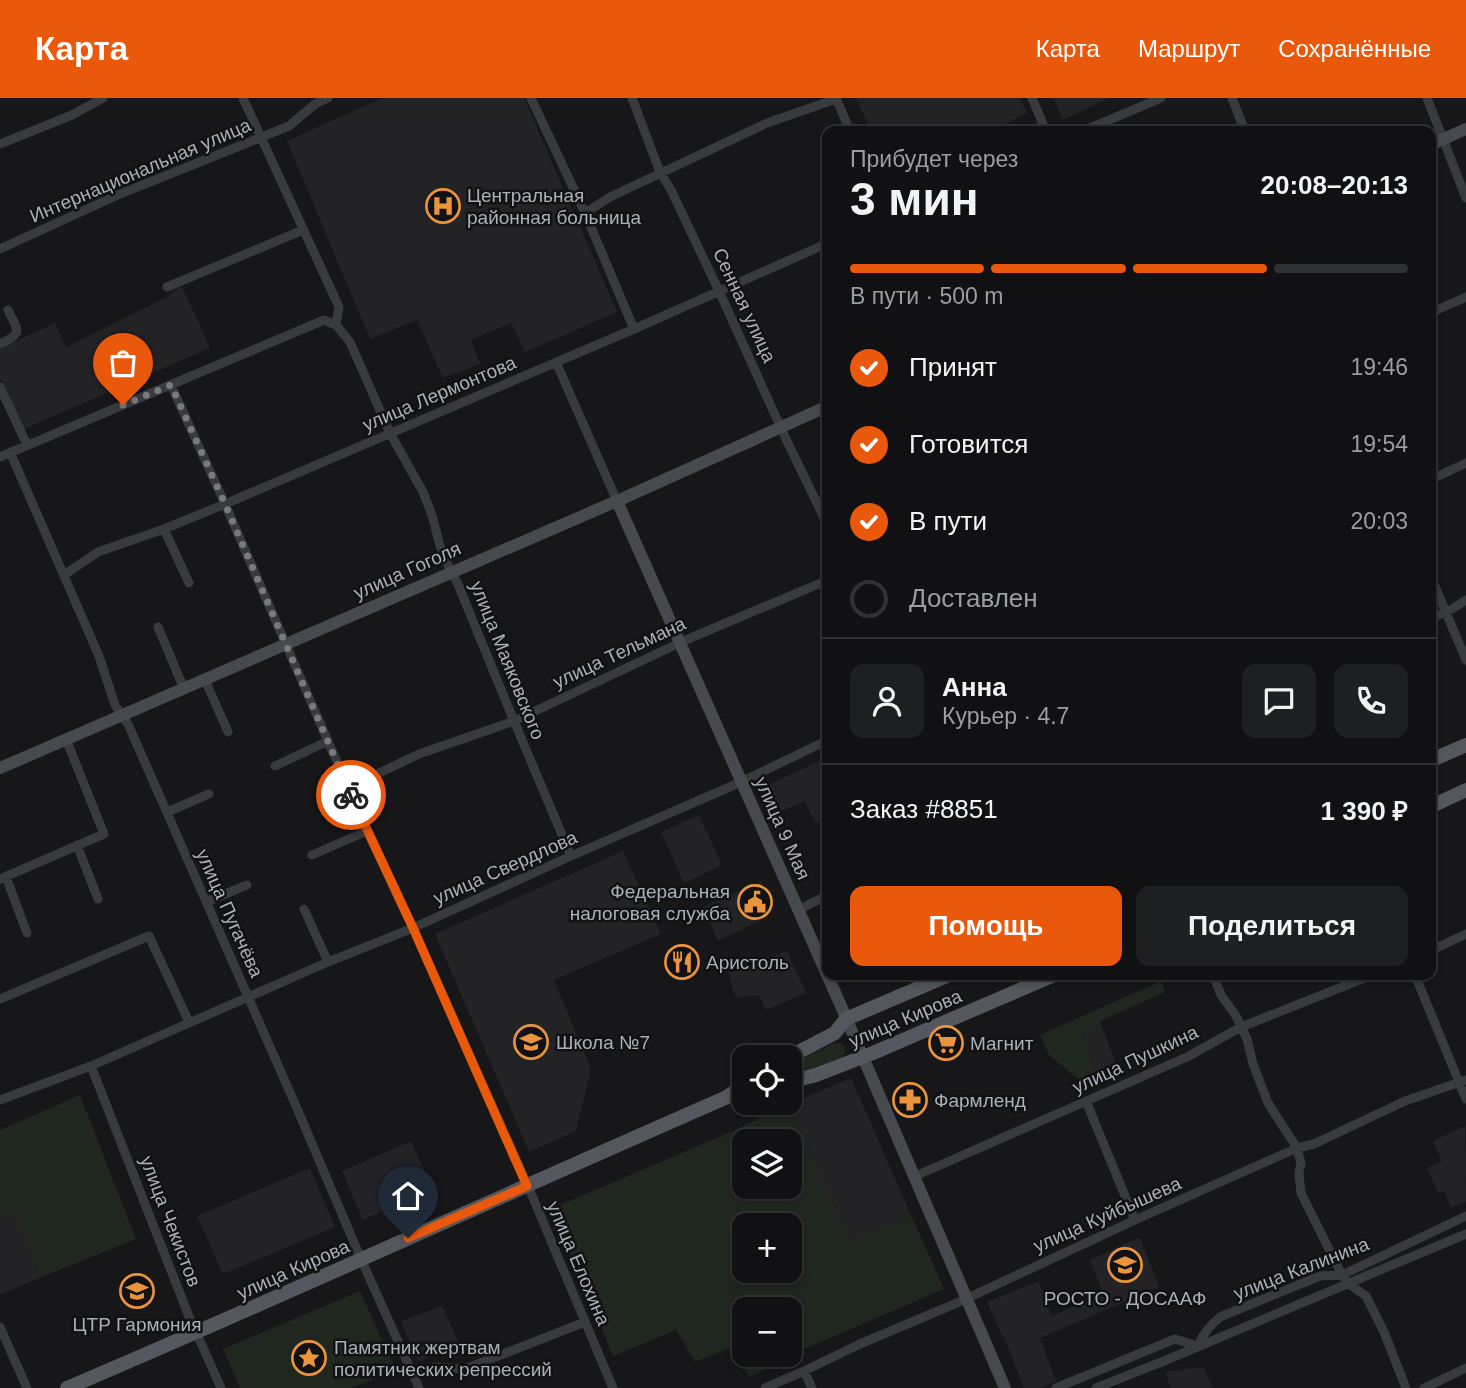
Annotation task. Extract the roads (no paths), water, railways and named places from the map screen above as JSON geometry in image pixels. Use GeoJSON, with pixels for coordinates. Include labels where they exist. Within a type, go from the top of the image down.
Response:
{"type":"FeatureCollection","features":[{"type":"Feature","properties":{"kind":"main road"},"geometry":{"type":"LineString","coordinates":[[1436,758],[1466,745]]}},
{"type":"Feature","properties":{"kind":"main road"},"geometry":{"type":"LineString","coordinates":[[1436,804],[1466,790]]}},
{"type":"Feature","properties":{"kind":"main road","name":"улица Кирова"},"geometry":{"type":"LineString","coordinates":[[802,1050],[835,1033],[846,1019],[937,980]]}},
{"type":"Feature","properties":{"kind":"main road","name":"улица Кирова"},"geometry":{"type":"LineString","coordinates":[[802,1079],[862,1058],[1024,981]]}},
{"type":"Feature","properties":{"kind":"main road","name":"улица Кирова"},"geometry":{"type":"LineString","coordinates":[[802,1077],[808,1078]]}},
{"type":"Feature","properties":{"kind":"main road","name":"улица Кирова"},"geometry":{"type":"LineString","coordinates":[[68,1388],[732,1094]]}},
{"type":"Feature","properties":{"kind":"main road","name":"улица Кирова"},"geometry":{"type":"LineString","coordinates":[[725,1098],[732,1096]]}},
{"type":"Feature","properties":{"kind":"street"},"geometry":{"type":"LineString","coordinates":[[0,144],[72,115],[103,98]]}},
{"type":"Feature","properties":{"kind":"street","name":"улица Маяковского"},"geometry":{"type":"LineString","coordinates":[[243,98],[339,307],[336,325],[350,342],[390,433],[423,492],[440,546],[571,856]]}},
{"type":"Feature","properties":{"kind":"street","name":"Интернациональная улица"},"geometry":{"type":"LineString","coordinates":[[0,249],[120,194],[289,125],[315,104],[328,98]]}},
{"type":"Feature","properties":{"kind":"street"},"geometry":{"type":"LineString","coordinates":[[531,98],[586,213],[634,329]]}},
{"type":"Feature","properties":{"kind":"street"},"geometry":{"type":"LineString","coordinates":[[586,213],[610,197],[660,172],[767,123],[836,98],[848,126]]}},
{"type":"Feature","properties":{"kind":"street"},"geometry":{"type":"LineString","coordinates":[[1032,98],[1044,126]]}},
{"type":"Feature","properties":{"kind":"street"},"geometry":{"type":"LineString","coordinates":[[1095,126],[1161,98]]}},
{"type":"Feature","properties":{"kind":"street"},"geometry":{"type":"LineString","coordinates":[[1232,98],[1243,126]]}},
{"type":"Feature","properties":{"kind":"street"},"geometry":{"type":"LineString","coordinates":[[1427,98],[1434,126]]}},
{"type":"Feature","properties":{"kind":"street","name":"Сенная улица"},"geometry":{"type":"LineString","coordinates":[[634,99],[660,172],[719,290],[822,514]]}},
{"type":"Feature","properties":{"kind":"street"},"geometry":{"type":"LineString","coordinates":[[1466,129],[1437,141],[1466,198]]}},
{"type":"Feature","properties":{"kind":"street"},"geometry":{"type":"LineString","coordinates":[[167,287],[303,230]]}},
{"type":"Feature","properties":{"kind":"street","name":"улица Лермонтова"},"geometry":{"type":"LineString","coordinates":[[64,575],[98,552],[225,504],[822,246]]}},
{"type":"Feature","properties":{"kind":"street"},"geometry":{"type":"LineString","coordinates":[[1436,310],[1466,297]]}},
{"type":"Feature","properties":{"kind":"street"},"geometry":{"type":"LineString","coordinates":[[0,344],[15,337],[17,333],[8,310]]}},
{"type":"Feature","properties":{"kind":"street"},"geometry":{"type":"LineString","coordinates":[[0,457],[324,320],[336,325]]}},
{"type":"Feature","properties":{"kind":"street","name":"улица 9 Мая"},"geometry":{"type":"LineString","coordinates":[[556,362],[822,964]]}},
{"type":"Feature","properties":{"kind":"street","name":"улица Елохина"},"geometry":{"type":"LineString","coordinates":[[171,385],[527,1186],[613,1388]]}},
{"type":"Feature","properties":{"kind":"street"},"geometry":{"type":"LineString","coordinates":[[0,387],[27,445]]}},
{"type":"Feature","properties":{"kind":"street","name":"улица Гоголя"},"geometry":{"type":"LineString","coordinates":[[0,768],[617,501],[822,409]]}},
{"type":"Feature","properties":{"kind":"street","name":"улица Пугачёва"},"geometry":{"type":"LineString","coordinates":[[10,452],[99,656],[110,694],[128,724],[419,1388]]}},
{"type":"Feature","properties":{"kind":"street"},"geometry":{"type":"LineString","coordinates":[[1436,477],[1466,463]]}},
{"type":"Feature","properties":{"kind":"street"},"geometry":{"type":"LineString","coordinates":[[164,529],[189,583]]}},
{"type":"Feature","properties":{"kind":"street","name":"улица Тельмана"},"geometry":{"type":"LineString","coordinates":[[348,788],[419,754],[514,722],[680,643],[822,583]]}},
{"type":"Feature","properties":{"kind":"street"},"geometry":{"type":"LineString","coordinates":[[1436,588],[1466,660]]}},
{"type":"Feature","properties":{"kind":"street"},"geometry":{"type":"LineString","coordinates":[[1436,616],[1466,600]]}},
{"type":"Feature","properties":{"kind":"street"},"geometry":{"type":"LineString","coordinates":[[158,627],[184,689]]}},
{"type":"Feature","properties":{"kind":"street"},"geometry":{"type":"LineString","coordinates":[[205,680],[228,732]]}},
{"type":"Feature","properties":{"kind":"street"},"geometry":{"type":"LineString","coordinates":[[27,933],[3,878],[104,834],[66,739]]}},
{"type":"Feature","properties":{"kind":"street"},"geometry":{"type":"LineString","coordinates":[[275,766],[328,741]]}},
{"type":"Feature","properties":{"kind":"street","name":"улица Свердлова"},"geometry":{"type":"LineString","coordinates":[[0,1100],[91,1066],[328,962],[413,928],[741,782],[822,743]]}},
{"type":"Feature","properties":{"kind":"street"},"geometry":{"type":"LineString","coordinates":[[167,812],[209,793]]}},
{"type":"Feature","properties":{"kind":"street"},"geometry":{"type":"LineString","coordinates":[[312,855],[367,831]]}},
{"type":"Feature","properties":{"kind":"street"},"geometry":{"type":"LineString","coordinates":[[77,845],[98,900]]}},
{"type":"Feature","properties":{"kind":"street"},"geometry":{"type":"LineString","coordinates":[[206,902],[247,885]]}},
{"type":"Feature","properties":{"kind":"street"},"geometry":{"type":"LineString","coordinates":[[798,910],[822,898]]}},
{"type":"Feature","properties":{"kind":"street"},"geometry":{"type":"LineString","coordinates":[[304,909],[328,962]]}},
{"type":"Feature","properties":{"kind":"street"},"geometry":{"type":"LineString","coordinates":[[1436,948],[1466,934]]}},
{"type":"Feature","properties":{"kind":"street"},"geometry":{"type":"LineString","coordinates":[[0,999],[149,936],[189,1022]]}},
{"type":"Feature","properties":{"kind":"street","name":"улица 9 Мая"},"geometry":{"type":"LineString","coordinates":[[829,980],[1005,1388]]}},
{"type":"Feature","properties":{"kind":"street"},"geometry":{"type":"LineString","coordinates":[[1215,980],[1247,1039],[1252,1064],[1268,1103],[1297,1148],[1301,1163],[1301,1193],[1342,1275],[1349,1284],[1366,1296],[1384,1332],[1406,1388]]}},
{"type":"Feature","properties":{"kind":"street","name":"улица Пушкина"},"geometry":{"type":"LineString","coordinates":[[913,1177],[1187,1057],[1241,1027],[1359,980]]}},
{"type":"Feature","properties":{"kind":"street"},"geometry":{"type":"LineString","coordinates":[[1417,980],[1463,1082],[1466,1099]]}},
{"type":"Feature","properties":{"kind":"street","name":"улица Чекистов"},"geometry":{"type":"LineString","coordinates":[[91,1066],[197,1333],[222,1388]]}},
{"type":"Feature","properties":{"kind":"street","name":"улица Куйбышева"},"geometry":{"type":"LineString","coordinates":[[765,1388],[1297,1148],[1314,1144],[1405,1101],[1463,1082]]}},
{"type":"Feature","properties":{"kind":"street"},"geometry":{"type":"LineString","coordinates":[[1086,1101],[1135,1220]]}},
{"type":"Feature","properties":{"kind":"street","name":"улица Калинина"},"geometry":{"type":"LineString","coordinates":[[1198,1346],[1209,1326],[1220,1317],[1321,1276],[1342,1275],[1466,1216]]}},
{"type":"Feature","properties":{"kind":"street","name":"улица Калинина"},"geometry":{"type":"LineString","coordinates":[[1096,1388],[1466,1234]]}},
{"type":"Feature","properties":{"kind":"street"},"geometry":{"type":"LineString","coordinates":[[414,1375],[435,1367],[465,1369],[585,1322]]}},
{"type":"Feature","properties":{"kind":"street"},"geometry":{"type":"LineString","coordinates":[[0,1327],[27,1388]]}},
{"type":"Feature","properties":{"kind":"street","name":"улица Калинина"},"geometry":{"type":"LineString","coordinates":[[1056,1388],[1175,1339],[1198,1346]]}},
{"type":"Feature","properties":{"kind":"street"},"geometry":{"type":"LineString","coordinates":[[1424,1388],[1466,1368]]}},
{"type":"Feature","properties":{"kind":"street"},"geometry":{"type":"LineString","coordinates":[[804,1371],[812,1388]]}},
{"type":"Feature","properties":{"kind":"place","name":"Центральная районная больница"},"geometry":{"type":"Point","coordinates":[443,206]}},
{"type":"Feature","properties":{"kind":"place","name":"Федеральная налоговая служба"},"geometry":{"type":"Point","coordinates":[755,902]}},
{"type":"Feature","properties":{"kind":"place","name":"Аристоль"},"geometry":{"type":"Point","coordinates":[682,962]}},
{"type":"Feature","properties":{"kind":"place","name":"Школа №7"},"geometry":{"type":"Point","coordinates":[531,1042]}},
{"type":"Feature","properties":{"kind":"place","name":"Магнит"},"geometry":{"type":"Point","coordinates":[946,1043]}},
{"type":"Feature","properties":{"kind":"place","name":"Фармленд"},"geometry":{"type":"Point","coordinates":[910,1100]}},
{"type":"Feature","properties":{"kind":"place","name":"РОСТО - ДОСААФ"},"geometry":{"type":"Point","coordinates":[1125,1265]}},
{"type":"Feature","properties":{"kind":"place","name":"ЦТР Гармония"},"geometry":{"type":"Point","coordinates":[137,1291]}},
{"type":"Feature","properties":{"kind":"place","name":"Памятник жертвам политических репрессий"},"geometry":{"type":"Point","coordinates":[309,1358]}}]}
